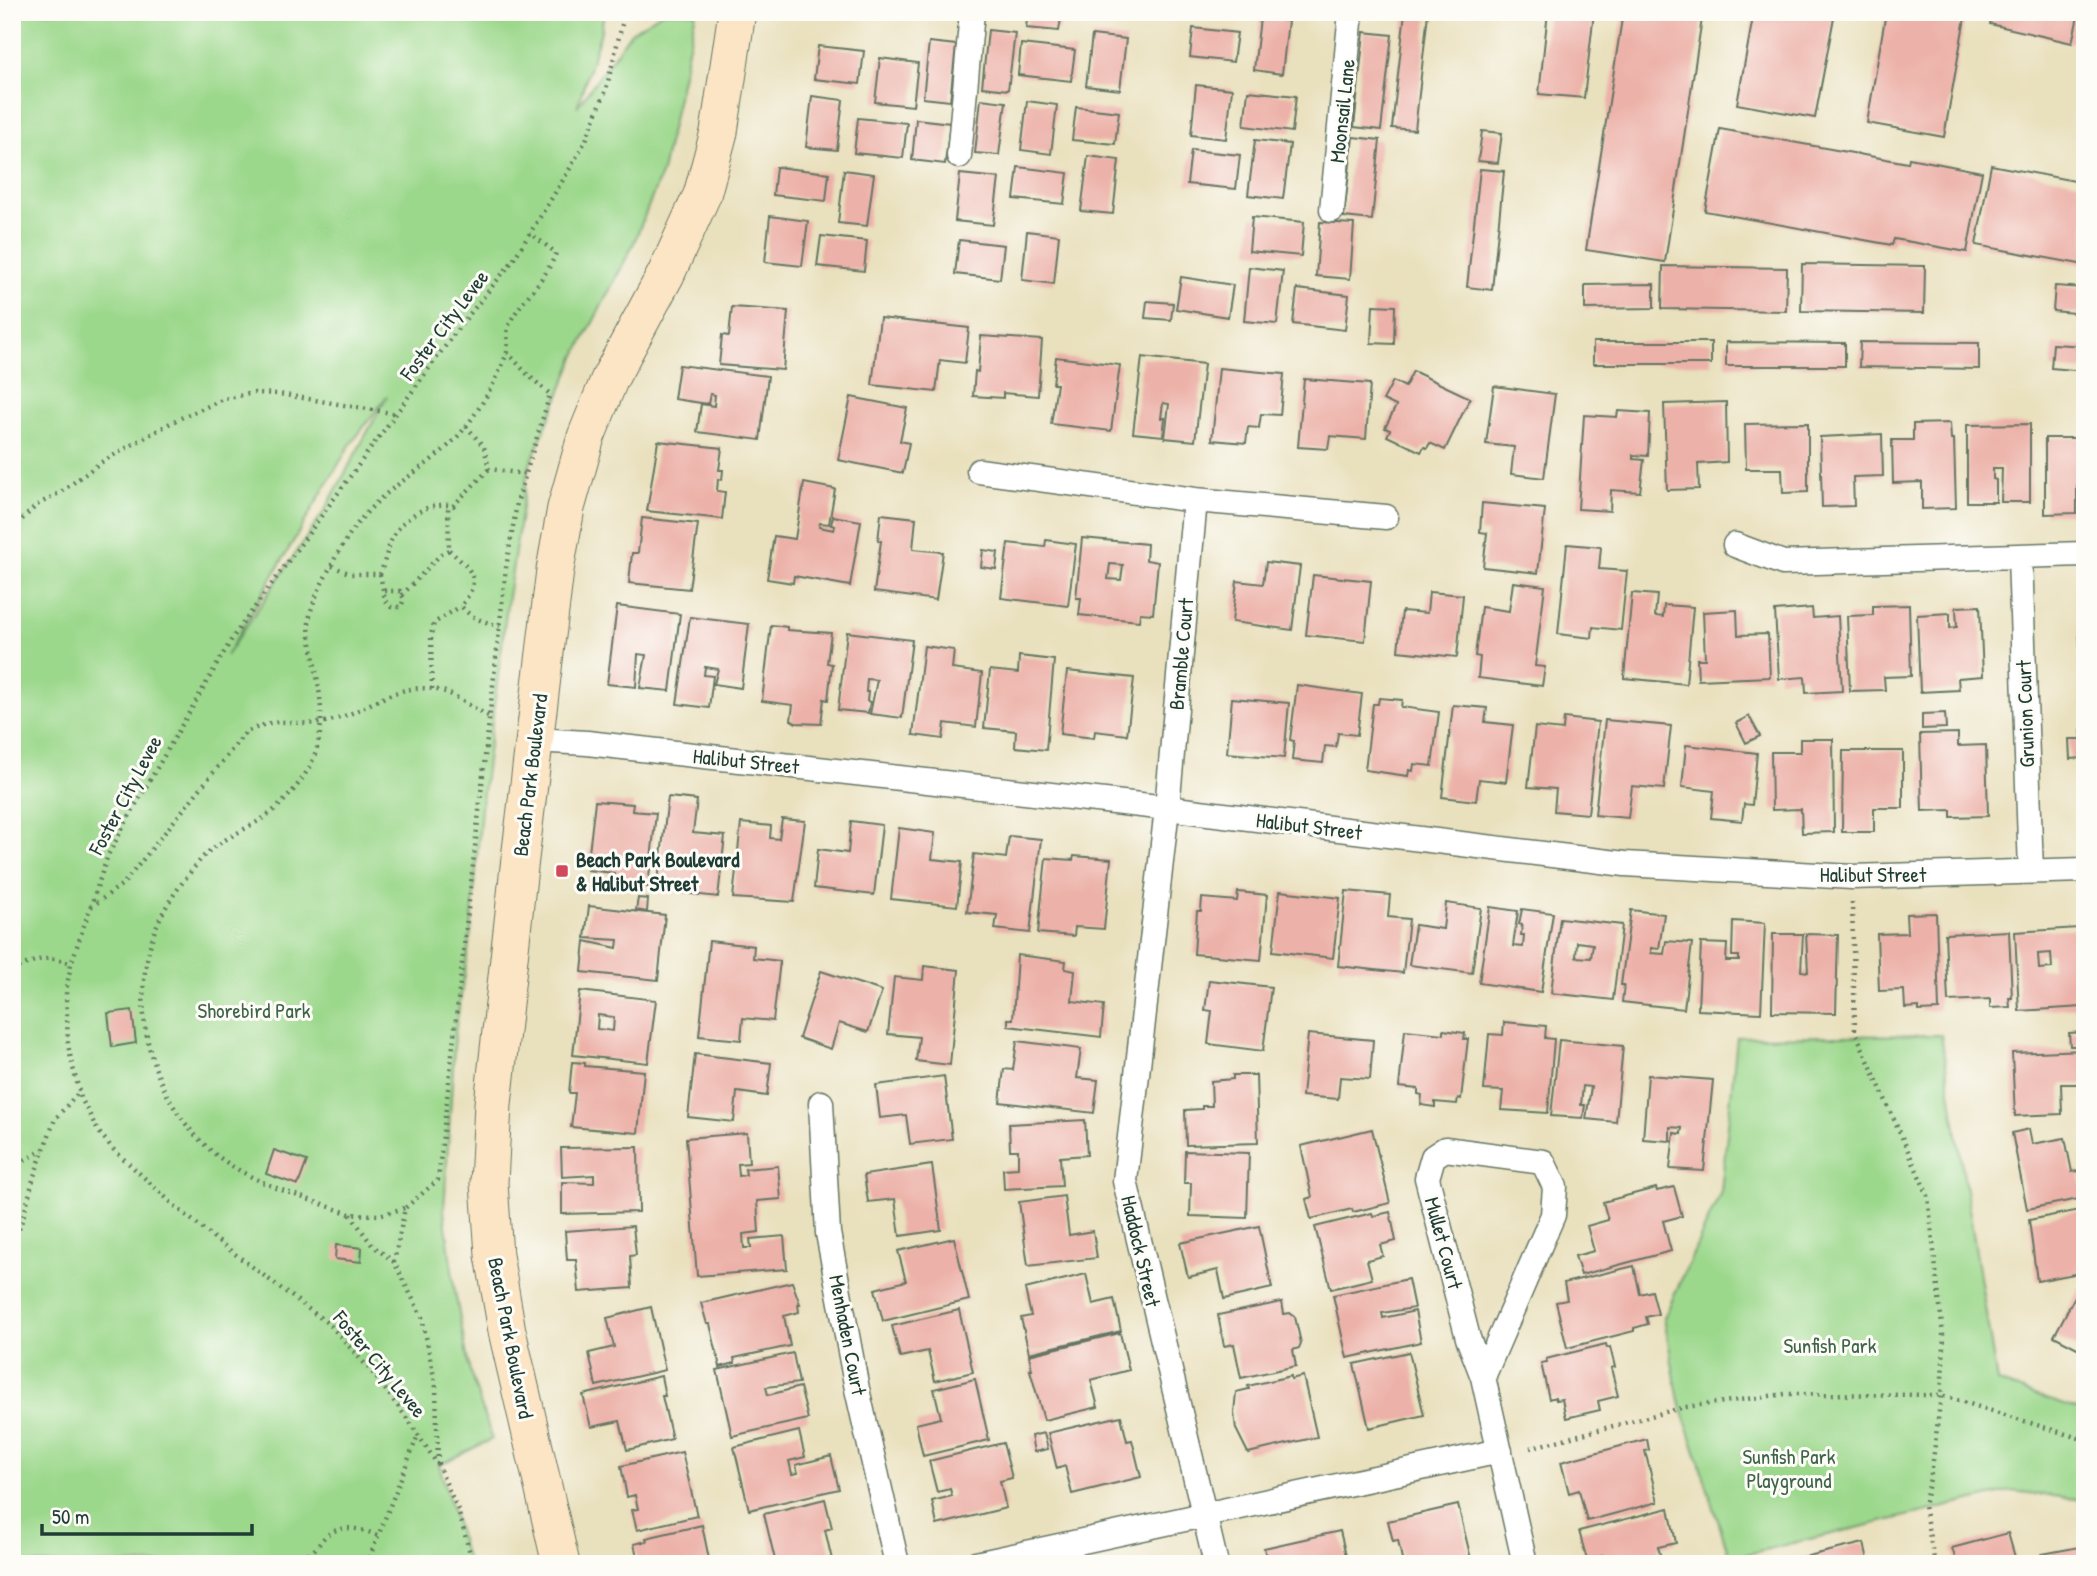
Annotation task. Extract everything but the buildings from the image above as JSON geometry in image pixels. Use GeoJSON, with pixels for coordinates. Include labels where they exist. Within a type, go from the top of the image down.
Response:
{"type":"FeatureCollection","features":[{"type":"Feature","properties":{"kind":"main road","name":"Beach Park Boulevard"},"geometry":{"type":"LineString","coordinates":[[561,1564],[507,1331],[494,1255],[489,1182],[493,1104],[555,570],[566,508],[586,438],[610,378],[666,274],[702,195],[719,132],[737,12]]}},
{"type":"Feature","properties":{"kind":"street"},"geometry":{"type":"LineString","coordinates":[[959,156],[972,12]]}},
{"type":"Feature","properties":{"kind":"street","name":"Moonsail Lane"},"geometry":{"type":"LineString","coordinates":[[1332,210],[1352,12]]}},
{"type":"Feature","properties":{"kind":"street"},"geometry":{"type":"LineString","coordinates":[[979,471],[1195,500],[1386,517]]}},
{"type":"Feature","properties":{"kind":"street","name":"Bramble Court"},"geometry":{"type":"LineString","coordinates":[[1167,808],[1195,500]]}},
{"type":"Feature","properties":{"kind":"street"},"geometry":{"type":"LineString","coordinates":[[1735,545],[1783,563],[2085,554]]}},
{"type":"Feature","properties":{"kind":"street","name":"Grunion Court"},"geometry":{"type":"LineString","coordinates":[[2020,557],[2031,871]]}},
{"type":"Feature","properties":{"kind":"street","name":"Halibut Street"},"geometry":{"type":"LineString","coordinates":[[535,740],[587,743],[1167,808],[1625,864],[1852,877],[2085,870]]}},
{"type":"Feature","properties":{"kind":"street","name":"Haddock Street"},"geometry":{"type":"LineString","coordinates":[[1167,808],[1125,1181],[1216,1564]]}},
{"type":"Feature","properties":{"kind":"street","name":"Menhaden Court"},"geometry":{"type":"LineString","coordinates":[[821,1104],[828,1233],[857,1389],[897,1564]]}},
{"type":"Feature","properties":{"kind":"street","name":"Mullet Court"},"geometry":{"type":"LineString","coordinates":[[1483,1377],[1553,1215],[1555,1188],[1543,1162],[1445,1149],[1433,1157],[1427,1178],[1468,1338],[1483,1377],[1525,1564]]}},
{"type":"Feature","properties":{"kind":"street"},"geometry":{"type":"LineString","coordinates":[[976,1564],[1500,1451]]}},
{"type":"Feature","properties":{"kind":"path","name":"Foster City Levee"},"geometry":{"type":"LineString","coordinates":[[473,1564],[458,1510],[438,1465],[372,1372],[330,1325],[215,1239],[114,1150],[98,1131],[79,1091],[72,1064],[67,1031],[66,991],[71,964],[108,855],[233,637],[460,326],[512,262],[530,233],[586,140],[607,90],[625,12]]}},
{"type":"Feature","properties":{"kind":"path"},"geometry":{"type":"LineString","coordinates":[[508,353],[550,394],[517,503],[512,529],[438,1180],[405,1208],[379,1215],[350,1214],[250,1177],[214,1153],[188,1125],[166,1094],[149,1050],[142,991],[153,935],[173,894],[205,855],[226,838],[268,814],[294,792],[319,747],[322,723],[309,619],[349,534],[370,508],[430,462],[465,426],[485,396],[508,353],[508,327],[556,253],[530,233]]}},
{"type":"Feature","properties":{"kind":"path"},"geometry":{"type":"LineString","coordinates":[[12,529],[37,505],[61,492],[100,463],[174,421],[225,399],[254,393],[279,394],[397,414]]}},
{"type":"Feature","properties":{"kind":"path"},"geometry":{"type":"LineString","coordinates":[[465,426],[484,447],[489,469]]}},
{"type":"Feature","properties":{"kind":"path"},"geometry":{"type":"LineString","coordinates":[[489,469],[526,474]]}},
{"type":"Feature","properties":{"kind":"path"},"geometry":{"type":"LineString","coordinates":[[384,591],[400,591],[404,599],[401,607],[391,607],[385,600],[380,574],[392,539],[402,524],[423,510],[441,503],[453,506],[489,469]]}},
{"type":"Feature","properties":{"kind":"path"},"geometry":{"type":"LineString","coordinates":[[432,689],[431,635],[434,623],[461,607],[471,593],[474,579],[470,568],[449,550],[448,505]]}},
{"type":"Feature","properties":{"kind":"path"},"geometry":{"type":"LineString","coordinates":[[402,595],[441,554],[449,550]]}},
{"type":"Feature","properties":{"kind":"path"},"geometry":{"type":"LineString","coordinates":[[332,566],[351,573],[380,574]]}},
{"type":"Feature","properties":{"kind":"path"},"geometry":{"type":"LineString","coordinates":[[461,607],[467,614],[481,621],[500,626]]}},
{"type":"Feature","properties":{"kind":"path"},"geometry":{"type":"LineString","coordinates":[[91,908],[124,883],[246,732],[277,722],[322,723],[345,717],[390,693],[414,688],[432,689],[459,699],[491,717]]}},
{"type":"Feature","properties":{"kind":"path"},"geometry":{"type":"LineString","coordinates":[[1852,877],[1855,1031],[1928,1196],[1944,1344],[1932,1469],[1924,1506],[1935,1564]]}},
{"type":"Feature","properties":{"kind":"path"},"geometry":{"type":"LineString","coordinates":[[12,969],[44,957],[71,964]]}},
{"type":"Feature","properties":{"kind":"path"},"geometry":{"type":"LineString","coordinates":[[12,1249],[55,1119],[79,1091]]}},
{"type":"Feature","properties":{"kind":"path"},"geometry":{"type":"LineString","coordinates":[[12,1167],[44,1149]]}},
{"type":"Feature","properties":{"kind":"path"},"geometry":{"type":"LineString","coordinates":[[394,1262],[405,1208]]}},
{"type":"Feature","properties":{"kind":"path"},"geometry":{"type":"LineString","coordinates":[[350,1214],[372,1245],[394,1262],[422,1317],[436,1387],[438,1465]]}},
{"type":"Feature","properties":{"kind":"path"},"geometry":{"type":"LineString","coordinates":[[1530,1448],[1685,1407],[1785,1394],[1941,1395],[2085,1440]]}},
{"type":"Feature","properties":{"kind":"path"},"geometry":{"type":"LineString","coordinates":[[367,1564],[418,1434]]}},
{"type":"Feature","properties":{"kind":"path"},"geometry":{"type":"LineString","coordinates":[[275,1564],[281,1559],[313,1551],[328,1534],[336,1530],[360,1529],[379,1536]]}},
{"type":"Feature","properties":{"kind":"green space","name":"Shorebird Park"},"geometry":{"type":"Polygon","coordinates":[[[12,12],[604,12],[601,31],[577,107],[631,32],[663,12],[696,12],[662,172],[633,245],[576,355],[528,469],[508,597],[481,808],[471,933],[455,1033],[444,1211],[470,1372],[492,1439],[439,1465],[468,1564],[12,1564],[12,12]],[[387,396],[348,448],[226,656],[325,510],[387,396]]]}},
{"type":"Feature","properties":{"kind":"green space","name":"Sunfish Park"},"geometry":{"type":"Polygon","coordinates":[[[1941,1035],[1997,1382],[2085,1412],[2085,1500],[2012,1491],[1730,1558],[1678,1396],[1664,1318],[1721,1192],[1737,1037],[1941,1035]]]}},
{"type":"Feature","properties":{"kind":"place","name":"Beach Park Boulevard & Halibut Street"},"geometry":{"type":"Point","coordinates":[562,871]}},
{"type":"Feature","properties":{"kind":"park label","name":"Sunfish Park Playground"},"geometry":{"type":"Point","coordinates":[1789,1468]}}]}
